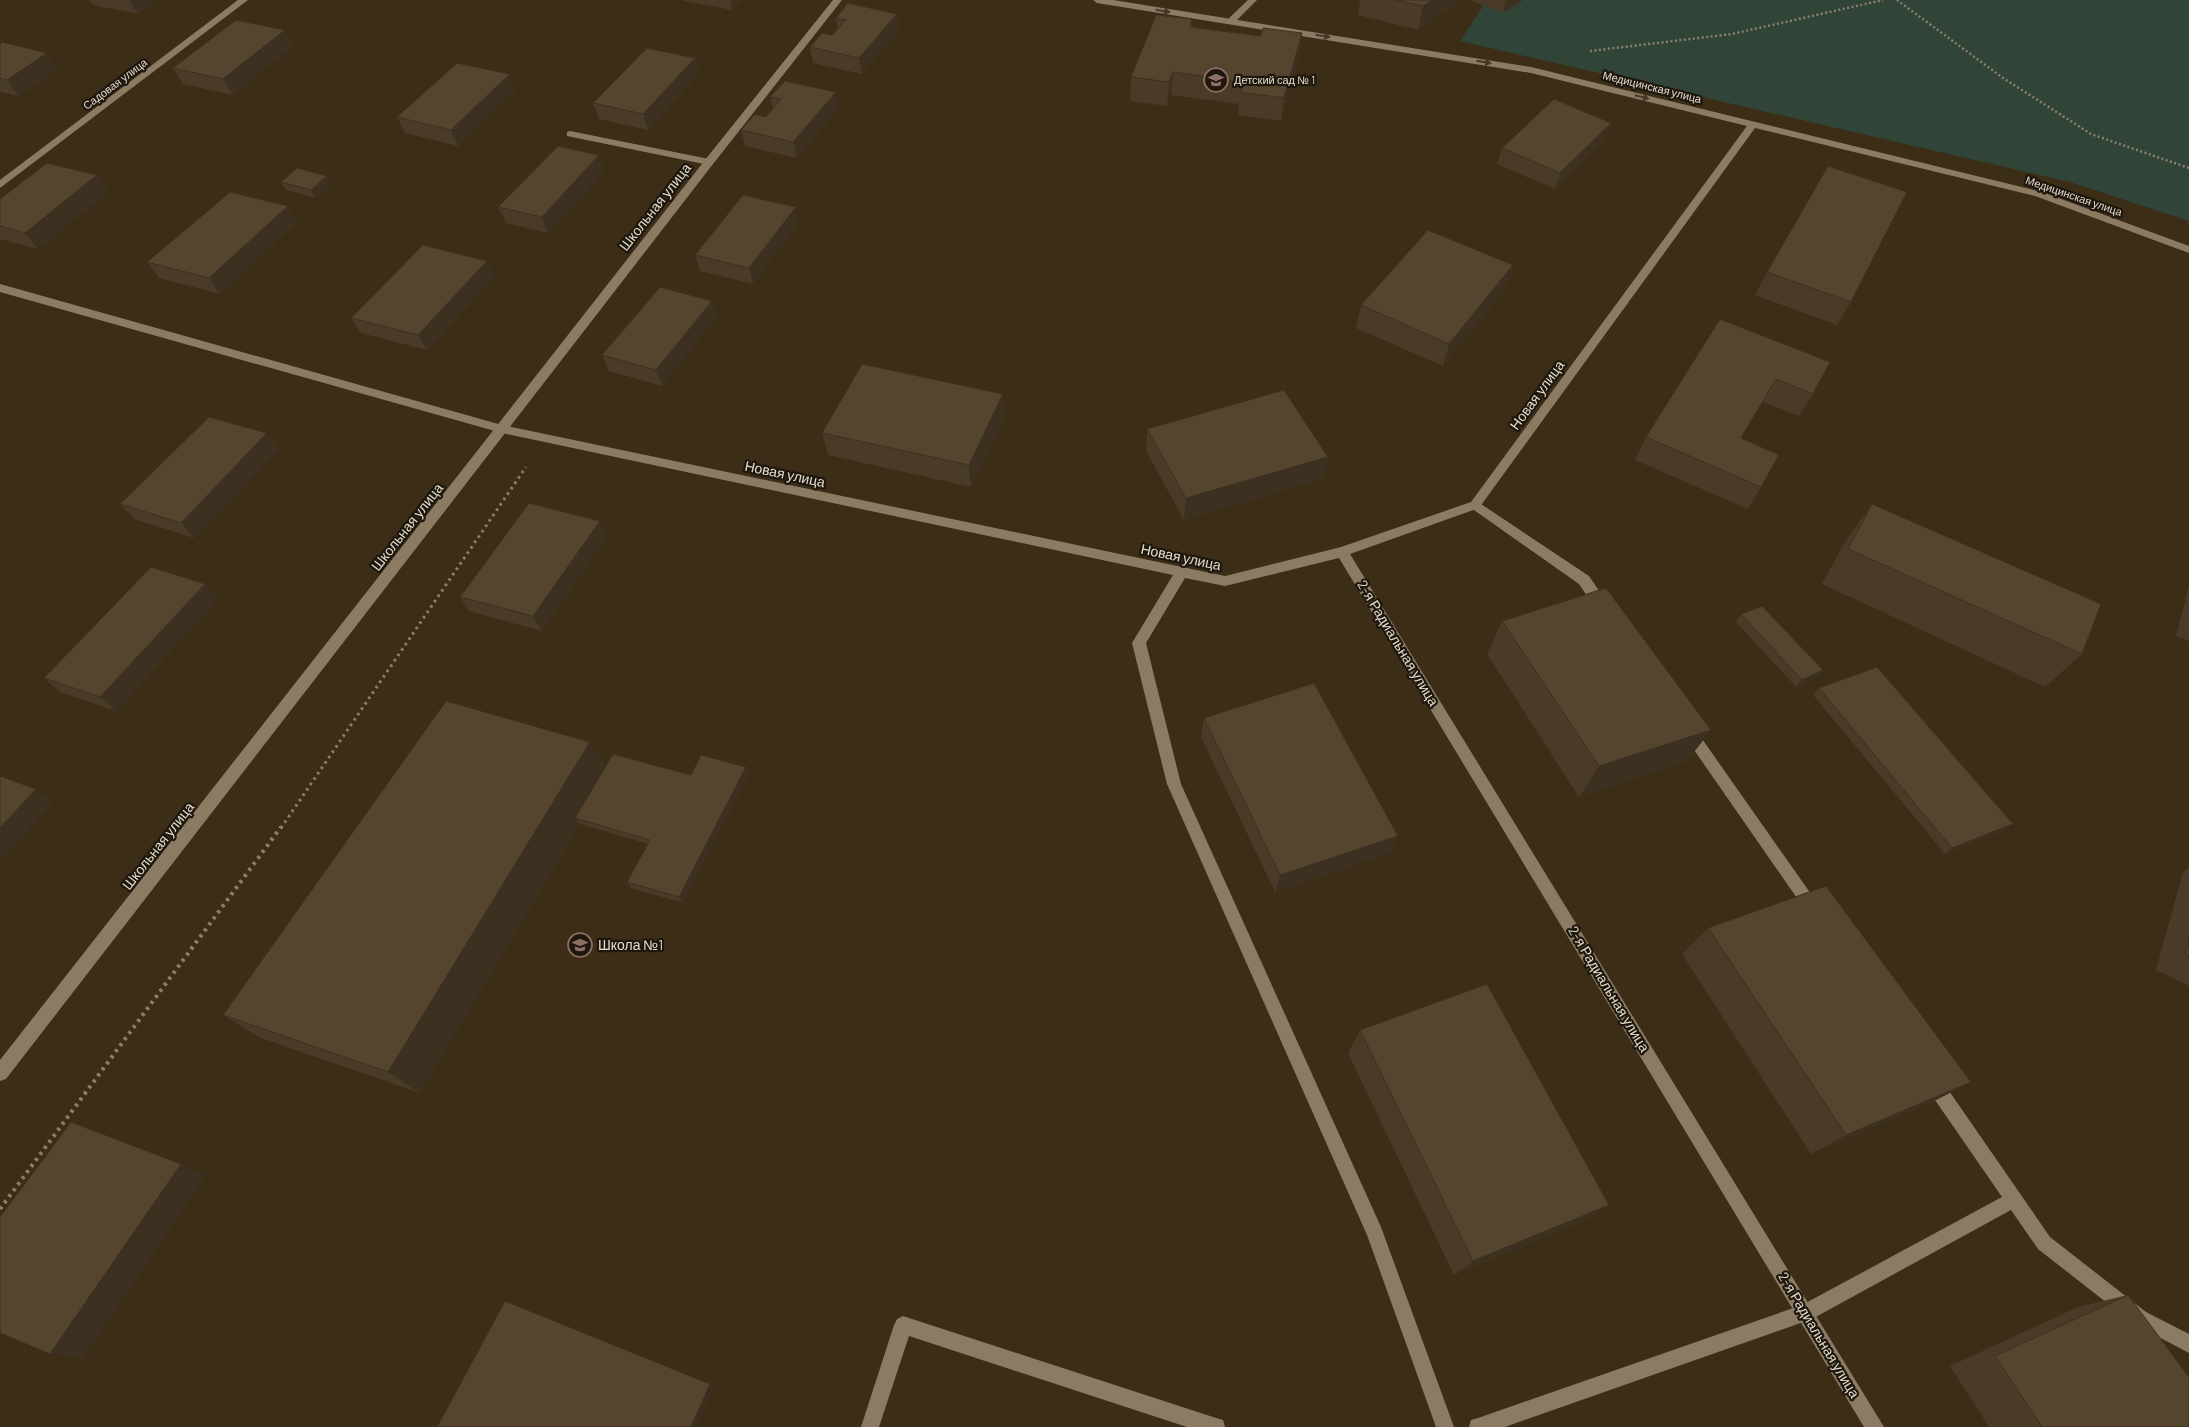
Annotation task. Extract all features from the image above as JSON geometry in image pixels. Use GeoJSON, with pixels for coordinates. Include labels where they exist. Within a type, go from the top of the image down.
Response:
{"type":"FeatureCollection","features":[{"type":"Feature","properties":{"kind":"street","name":"Садовая улица"},"geometry":{"type":"LineString","coordinates":[[0,185],[244,0]]}},
{"type":"Feature","properties":{"kind":"street","name":"Школьная улица"},"geometry":{"type":"LineString","coordinates":[[0,1073],[709,162],[838,0]]}},
{"type":"Feature","properties":{"kind":"street","name":"Медицинская улица"},"geometry":{"type":"LineString","coordinates":[[1097,0],[1530,70],[2038,194],[2189,250]]}},
{"type":"Feature","properties":{"kind":"street"},"geometry":{"type":"LineString","coordinates":[[1231,22],[1253,0]]}},
{"type":"Feature","properties":{"kind":"street","name":"Новая улица"},"geometry":{"type":"LineString","coordinates":[[0,288],[502,430],[1225,581],[1342,552],[1475,505],[1753,124]]}},
{"type":"Feature","properties":{"kind":"street"},"geometry":{"type":"LineString","coordinates":[[570,134],[709,162]]}},
{"type":"Feature","properties":{"kind":"street"},"geometry":{"type":"LineString","coordinates":[[1475,505],[1584,580],[1612,621]]}},
{"type":"Feature","properties":{"kind":"street","name":"2-я Радиальная улица"},"geometry":{"type":"LineString","coordinates":[[1342,552],[1875,1427]]}},
{"type":"Feature","properties":{"kind":"street"},"geometry":{"type":"LineString","coordinates":[[1182,572],[1139,643],[1174,784],[1374,1232],[1445,1427]]}},
{"type":"Feature","properties":{"kind":"street"},"geometry":{"type":"LineString","coordinates":[[1680,719],[1822,922]]}},
{"type":"Feature","properties":{"kind":"street"},"geometry":{"type":"LineString","coordinates":[[1924,1069],[2044,1243],[2140,1318],[2189,1344]]}},
{"type":"Feature","properties":{"kind":"street"},"geometry":{"type":"LineString","coordinates":[[1478,1427],[1806,1313],[2014,1199]]}},
{"type":"Feature","properties":{"kind":"street"},"geometry":{"type":"LineString","coordinates":[[870,1427],[903,1325],[1216,1427]]}},
{"type":"Feature","properties":{"kind":"path"},"geometry":{"type":"LineString","coordinates":[[1530,70],[1564,54],[1732,34],[1883,0]]}},
{"type":"Feature","properties":{"kind":"path"},"geometry":{"type":"LineString","coordinates":[[1897,0],[2003,78],[2091,134],[2189,168]]}},
{"type":"Feature","properties":{"kind":"path"},"geometry":{"type":"LineString","coordinates":[[0,1209],[299,803],[545,438]]}},
{"type":"Feature","properties":{"kind":"green space"},"geometry":{"type":"Polygon","coordinates":[[[1487,0],[2189,0],[2189,221],[2070,182],[1460,41],[1487,0]]]}},
{"type":"Feature","properties":{"kind":"building"},"geometry":{"type":"Polygon","coordinates":[[[1395,0],[1432,0],[1423,6],[1395,0]]]}},
{"type":"Feature","properties":{"kind":"building"},"geometry":{"type":"Polygon","coordinates":[[[848,3],[897,14],[859,58],[810,47],[822,33],[832,35],[846,20],[836,18],[848,3]]]}},
{"type":"Feature","properties":{"kind":"building"},"geometry":{"type":"Polygon","coordinates":[[[1156,15],[1192,19],[1190,27],[1261,36],[1263,28],[1302,33],[1284,98],[1240,92],[1244,82],[1173,72],[1169,82],[1131,77],[1156,15]]]}},
{"type":"Feature","properties":{"kind":"building"},"geometry":{"type":"Polygon","coordinates":[[[236,20],[285,30],[223,79],[173,68],[236,20]]]}},
{"type":"Feature","properties":{"kind":"building"},"geometry":{"type":"Polygon","coordinates":[[[2,42],[47,53],[7,80],[0,78],[0,44],[2,42]]]}},
{"type":"Feature","properties":{"kind":"building"},"geometry":{"type":"Polygon","coordinates":[[[647,48],[695,58],[643,114],[593,103],[647,48]]]}},
{"type":"Feature","properties":{"kind":"building"},"geometry":{"type":"Polygon","coordinates":[[[457,63],[510,74],[451,130],[397,117],[457,63]]]}},
{"type":"Feature","properties":{"kind":"building"},"geometry":{"type":"Polygon","coordinates":[[[785,81],[836,92],[793,142],[741,130],[755,114],[766,117],[781,99],[770,97],[785,81]]]}},
{"type":"Feature","properties":{"kind":"building"},"geometry":{"type":"Polygon","coordinates":[[[1554,99],[1611,123],[1560,173],[1502,148],[1554,99]]]}},
{"type":"Feature","properties":{"kind":"building"},"geometry":{"type":"Polygon","coordinates":[[[558,146],[599,155],[542,217],[498,207],[558,146]]]}},
{"type":"Feature","properties":{"kind":"building"},"geometry":{"type":"Polygon","coordinates":[[[47,163],[97,175],[25,233],[0,226],[0,199],[47,163]]]}},
{"type":"Feature","properties":{"kind":"building"},"geometry":{"type":"Polygon","coordinates":[[[1828,166],[1907,192],[1851,302],[1767,272],[1828,166]]]}},
{"type":"Feature","properties":{"kind":"building"},"geometry":{"type":"Polygon","coordinates":[[[297,168],[327,176],[311,190],[281,182],[297,168]]]}},
{"type":"Feature","properties":{"kind":"building"},"geometry":{"type":"Polygon","coordinates":[[[230,192],[288,206],[209,278],[147,262],[230,192]]]}},
{"type":"Feature","properties":{"kind":"building"},"geometry":{"type":"Polygon","coordinates":[[[743,195],[796,207],[749,268],[695,255],[743,195]]]}},
{"type":"Feature","properties":{"kind":"building"},"geometry":{"type":"Polygon","coordinates":[[[1428,230],[1513,265],[1449,344],[1361,305],[1428,230]]]}},
{"type":"Feature","properties":{"kind":"building"},"geometry":{"type":"Polygon","coordinates":[[[423,245],[487,261],[418,335],[351,318],[423,245]]]}},
{"type":"Feature","properties":{"kind":"building"},"geometry":{"type":"Polygon","coordinates":[[[660,287],[712,301],[656,370],[602,355],[660,287]]]}},
{"type":"Feature","properties":{"kind":"building"},"geometry":{"type":"Polygon","coordinates":[[[1720,319],[1830,362],[1813,394],[1776,379],[1741,438],[1779,455],[1761,487],[1646,437],[1720,319]]]}},
{"type":"Feature","properties":{"kind":"building"},"geometry":{"type":"Polygon","coordinates":[[[862,364],[1003,394],[969,465],[822,433],[862,364]]]}},
{"type":"Feature","properties":{"kind":"building"},"geometry":{"type":"Polygon","coordinates":[[[1284,390],[1328,457],[1186,498],[1147,429],[1284,390]]]}},
{"type":"Feature","properties":{"kind":"building"},"geometry":{"type":"Polygon","coordinates":[[[209,417],[267,433],[181,523],[120,504],[209,417]]]}},
{"type":"Feature","properties":{"kind":"building"},"geometry":{"type":"Polygon","coordinates":[[[529,503],[600,521],[533,616],[460,597],[529,503]]]}},
{"type":"Feature","properties":{"kind":"building"},"geometry":{"type":"Polygon","coordinates":[[[1872,504],[2101,604],[2082,654],[1848,549],[1872,504]]]}},
{"type":"Feature","properties":{"kind":"building"},"geometry":{"type":"Polygon","coordinates":[[[151,567],[205,584],[100,697],[44,678],[151,567]]]}},
{"type":"Feature","properties":{"kind":"building"},"geometry":{"type":"Polygon","coordinates":[[[1606,588],[1711,730],[1599,766],[1502,621],[1606,588]]]}},
{"type":"Feature","properties":{"kind":"building"},"geometry":{"type":"Polygon","coordinates":[[[1762,606],[1823,670],[1802,680],[1741,614],[1762,606]]]}},
{"type":"Feature","properties":{"kind":"building"},"geometry":{"type":"Polygon","coordinates":[[[1877,667],[2013,824],[1952,848],[1819,688],[1877,667]]]}},
{"type":"Feature","properties":{"kind":"building"},"geometry":{"type":"Polygon","coordinates":[[[1314,683],[1398,836],[1280,875],[1204,718],[1314,683]]]}},
{"type":"Feature","properties":{"kind":"building"},"geometry":{"type":"Polygon","coordinates":[[[446,701],[590,742],[388,1072],[223,1015],[446,701]]]}},
{"type":"Feature","properties":{"kind":"building"},"geometry":{"type":"Polygon","coordinates":[[[613,754],[691,775],[701,755],[746,767],[679,897],[627,882],[650,840],[575,818],[613,754]]]}},
{"type":"Feature","properties":{"kind":"building"},"geometry":{"type":"Polygon","coordinates":[[[0,776],[36,789],[0,828],[0,776]]]}},
{"type":"Feature","properties":{"kind":"building"},"geometry":{"type":"Polygon","coordinates":[[[1826,886],[1971,1082],[1846,1135],[1708,928],[1826,886]]]}},
{"type":"Feature","properties":{"kind":"building"},"geometry":{"type":"Polygon","coordinates":[[[2189,938],[2189,957],[2185,954],[2189,938]]]}},
{"type":"Feature","properties":{"kind":"building"},"geometry":{"type":"Polygon","coordinates":[[[1487,984],[1609,1205],[1473,1261],[1360,1030],[1487,984]]]}},
{"type":"Feature","properties":{"kind":"building"},"geometry":{"type":"Polygon","coordinates":[[[71,1122],[181,1164],[50,1354],[0,1333],[0,1217],[71,1122]]]}},
{"type":"Feature","properties":{"kind":"building"},"geometry":{"type":"Polygon","coordinates":[[[2128,1295],[2189,1377],[2189,1427],[2042,1427],[1995,1356],[2128,1295]]]}},
{"type":"Feature","properties":{"kind":"building"},"geometry":{"type":"Polygon","coordinates":[[[505,1301],[710,1384],[691,1427],[437,1427],[505,1301]]]}},
{"type":"Feature","properties":{"kind":"place","name":"Детский сад № 1"},"geometry":{"type":"Point","coordinates":[1216,80]}},
{"type":"Feature","properties":{"kind":"place","name":"Школа №1"},"geometry":{"type":"Point","coordinates":[580,945]}}]}
